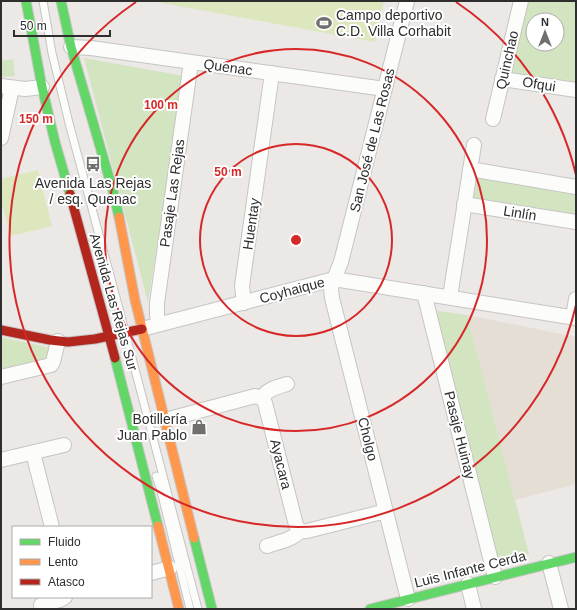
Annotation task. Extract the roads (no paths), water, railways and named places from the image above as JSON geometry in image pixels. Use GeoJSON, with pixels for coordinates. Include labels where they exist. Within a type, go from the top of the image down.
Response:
{"type":"FeatureCollection","features":[{"type":"Feature","properties":{"kind":"main road","name":"Avenida Las Rejas Sur"},"geometry":{"type":"LineString","coordinates":[[26,1],[47,86],[55,142],[65,179],[118,334],[179,609]]}},
{"type":"Feature","properties":{"kind":"main road","name":"Avenida Las Rejas Sur"},"geometry":{"type":"LineString","coordinates":[[61,1],[71,47],[113,191],[135,300],[212,609]]}},
{"type":"Feature","properties":{"kind":"main road","name":"Coyhaique"},"geometry":{"type":"LineString","coordinates":[[1,330],[68,342],[142,329]]}},
{"type":"Feature","properties":{"kind":"main road","name":"Luis Infante Cerda"},"geometry":{"type":"LineString","coordinates":[[370,609],[389,607],[408,599],[576,557]]}},
{"type":"Feature","properties":{"kind":"street","name":"San José de Las Rosas"},"geometry":{"type":"LineString","coordinates":[[334,279],[341,262],[407,1]]}},
{"type":"Feature","properties":{"kind":"street","name":"Quinchao"},"geometry":{"type":"LineString","coordinates":[[493,119],[521,1]]}},
{"type":"Feature","properties":{"kind":"street","name":"Quenac"},"geometry":{"type":"LineString","coordinates":[[71,47],[91,48],[385,89]]}},
{"type":"Feature","properties":{"kind":"street","name":"Pasaje Las Rejas"},"geometry":{"type":"LineString","coordinates":[[159,324],[157,303],[191,62]]}},
{"type":"Feature","properties":{"kind":"street","name":"Huentay"},"geometry":{"type":"LineString","coordinates":[[244,303],[242,286],[272,74]]}},
{"type":"Feature","properties":{"kind":"street","name":"Ofqui"},"geometry":{"type":"LineString","coordinates":[[502,79],[576,90]]}},
{"type":"Feature","properties":{"kind":"street"},"geometry":{"type":"LineString","coordinates":[[1,138],[6,87],[24,89],[47,86]]}},
{"type":"Feature","properties":{"kind":"street"},"geometry":{"type":"LineString","coordinates":[[450,297],[474,145]]}},
{"type":"Feature","properties":{"kind":"street"},"geometry":{"type":"LineString","coordinates":[[470,169],[576,187]]}},
{"type":"Feature","properties":{"kind":"street","name":"Linlín"},"geometry":{"type":"LineString","coordinates":[[464,204],[576,222]]}},
{"type":"Feature","properties":{"kind":"street","name":"Coyhaique"},"geometry":{"type":"LineString","coordinates":[[142,329],[334,279],[574,318]]}},
{"type":"Feature","properties":{"kind":"street","name":"Cholgo"},"geometry":{"type":"LineString","coordinates":[[334,279],[331,288],[332,298],[408,599]]}},
{"type":"Feature","properties":{"kind":"street","name":"Pasaje Huinay"},"geometry":{"type":"LineString","coordinates":[[424,293],[495,577]]}},
{"type":"Feature","properties":{"kind":"street"},"geometry":{"type":"LineString","coordinates":[[574,318],[576,299]]}},
{"type":"Feature","properties":{"kind":"street"},"geometry":{"type":"LineString","coordinates":[[1,377],[51,365],[54,362],[58,341]]}},
{"type":"Feature","properties":{"kind":"street"},"geometry":{"type":"LineString","coordinates":[[165,420],[255,396],[262,398],[266,392],[287,384]]}},
{"type":"Feature","properties":{"kind":"street","name":"Ayacara"},"geometry":{"type":"LineString","coordinates":[[262,398],[266,403],[296,525],[300,531]]}},
{"type":"Feature","properties":{"kind":"street"},"geometry":{"type":"LineString","coordinates":[[1,460],[64,445]]}},
{"type":"Feature","properties":{"kind":"street"},"geometry":{"type":"LineString","coordinates":[[33,453],[52,526]]}},
{"type":"Feature","properties":{"kind":"street"},"geometry":{"type":"LineString","coordinates":[[267,546],[289,539],[300,531],[304,532],[386,511]]}},
{"type":"Feature","properties":{"kind":"street"},"geometry":{"type":"LineString","coordinates":[[549,563],[561,609]]}},
{"type":"Feature","properties":{"kind":"street"},"geometry":{"type":"LineString","coordinates":[[152,573],[170,568]]}},
{"type":"Feature","properties":{"kind":"street"},"geometry":{"type":"LineString","coordinates":[[468,584],[474,609]]}},
{"type":"Feature","properties":{"kind":"street"},"geometry":{"type":"LineString","coordinates":[[41,605],[63,598]]}},
{"type":"Feature","properties":{"kind":"lane"},"geometry":{"type":"LineString","coordinates":[[43,1],[52,53],[70,123],[118,334],[198,609]]}},
{"type":"Feature","properties":{"kind":"lane"},"geometry":{"type":"LineString","coordinates":[[43,46],[47,86]]}},
{"type":"Feature","properties":{"kind":"lane"},"geometry":{"type":"LineString","coordinates":[[80,202],[97,264]]}},
{"type":"Feature","properties":{"kind":"lane"},"geometry":{"type":"LineString","coordinates":[[113,314],[124,355]]}},
{"type":"Feature","properties":{"kind":"lane"},"geometry":{"type":"LineString","coordinates":[[154,471],[161,491],[190,609]]}},
{"type":"Feature","properties":{"kind":"place","name":"Campo deportivo C.D. Villa Corhabit"},"geometry":{"type":"Point","coordinates":[324,23]}},
{"type":"Feature","properties":{"kind":"place","name":"Avenida Las Rejas / esq. Quenac"},"geometry":{"type":"Point","coordinates":[93,164]}},
{"type":"Feature","properties":{"kind":"place","name":"Botillería Juan Pablo"},"geometry":{"type":"Point","coordinates":[199,427]}}]}
